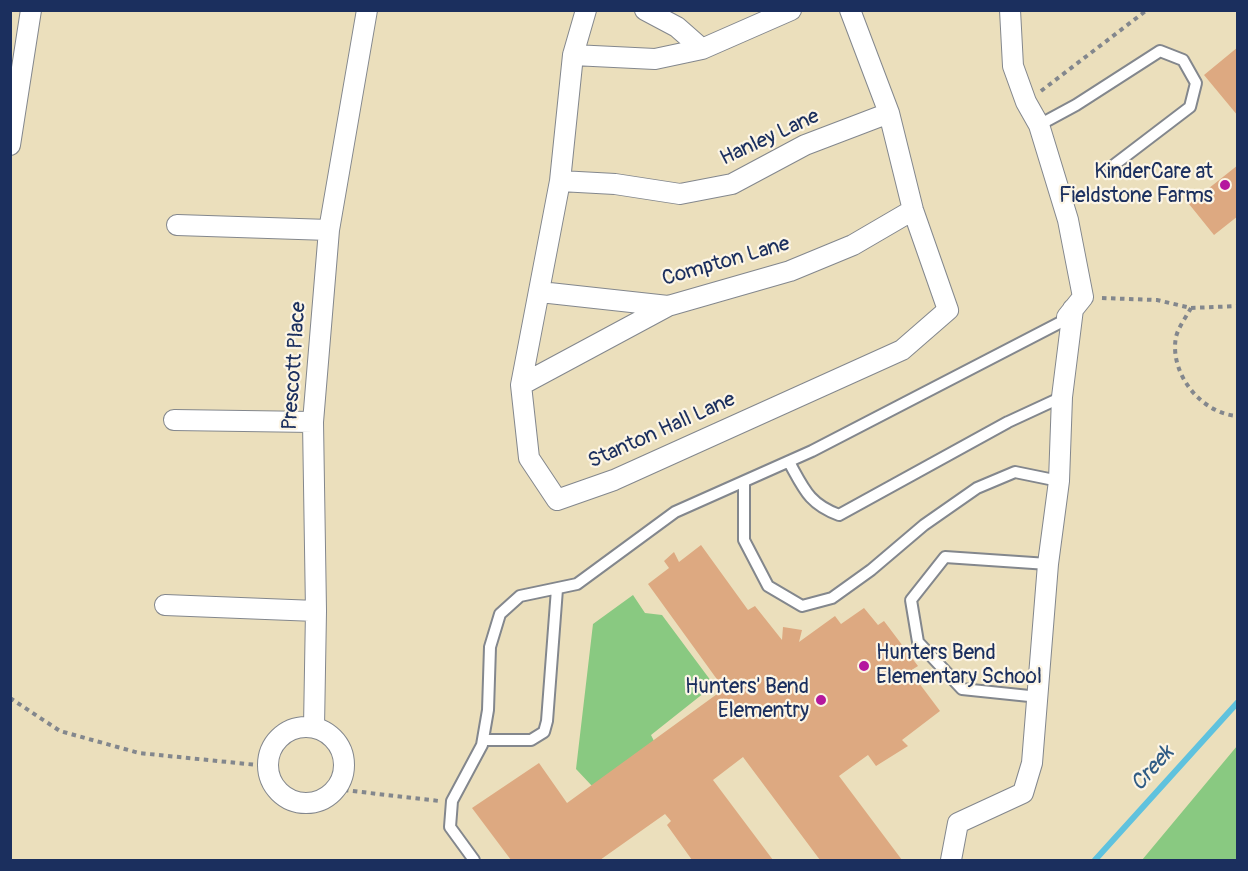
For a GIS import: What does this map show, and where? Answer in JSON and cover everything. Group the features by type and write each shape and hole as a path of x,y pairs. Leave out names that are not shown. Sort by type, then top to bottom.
{"street":[{"path":"10,145 32,10"},
{"name":"Prescott Place","path":"314,728 316,611 313,422 329,230 367,10"},
{"name":"Stanton Hall Lane","path":"586,10 573,55 560,181 521,385 529,458 557,500 614,480 902,350 948,310 913,210 889,113 850,10"},
{"path":"645,10 677,27 702,49"},
{"path":"573,55 655,59 702,49 791,10"},
{"path":"951,861 958,823 1023,793 1032,763 1048,564 1059,482 1062,397 1074,308 1068,220 1039,124 1026,102 1013,66 1010,10"},
{"name":"Hanley Lane","path":"560,181 615,184 680,194 732,184 805,145 889,113"},
{"name":"Compton Lane","path":"540,292 668,306 790,271 853,245 913,210"},
{"path":"177,225 329,230"},
{"path":"521,385 668,306"},
{"path":"174,420 313,422"},
{"path":"165,605 316,611"},
{"path":"314,728 331,737 342,752 344,765 342,778 325,798 313,802 294,800 277,790 270,779 267,766 274,744 281,736 291,730 314,728"}],"lane":[{"path":"1039,124 1076,105 1160,51 1183,60 1196,83 1190,107 1110,168"},
{"path":"474,861 450,827 452,803 483,740 488,710 490,647 500,614 520,596 578,584 675,513 789,462 1074,308"},
{"path":"789,462 808,496 820,508 839,515 1008,422 1062,397"},
{"path":"744,483 744,540 768,586 801,606 832,598 871,570 924,525 977,488 1015,472 1059,482"},
{"path":"1039,697 962,689 918,642 911,600 945,557 1048,564"},
{"path":"483,740 531,740 544,732 547,721 557,589"}],"path":[{"path":"1026,102 1147,10"},
{"path":"1074,308 1157,300 1191,308 1238,306"},
{"path":"1191,308 1176,336 1176,358 1187,384 1202,402 1228,416 1238,416"},
{"path":"10,698 60,731 128,750 267,766"},
{"path":"335,789 452,803"}],"green space":[{"path":"633,595 645,613 662,615 714,685 651,735 654,741 592,786 576,769 593,624"},
{"path":"1237,746 1237,860 1142,860"}],"building":[{"name":"KinderCare at Fieldstone Farms","path":"1238,47 1238,116 1204,75"},
{"name":"KinderCare at Fieldstone Farms","path":"1238,165 1238,216 1214,235 1189,204"},
{"name":"Hunters' Bend Elementry","path":"701,545 748,610 755,606 782,640 783,627 802,630 799,642 835,616 841,624 864,608 878,625 884,621 918,666 910,671 940,711 902,740 908,746 876,766 868,755 839,776 902,860 820,860 743,757 713,780 773,860 692,860 667,825 671,821 665,814 600,860 511,860 472,808 539,763 567,803 724,689 648,584 669,568 664,561 674,552 679,562"}],"waterway":[{"name":"Creek","path":"1095,860 1238,702"}],"place":[{"name":"KinderCare at Fieldstone Farms","path":"1225,185"},
{"name":"Hunters Bend Elementary School","path":"864,666"},
{"name":"Hunters' Bend Elementry","path":"821,700"}]}
